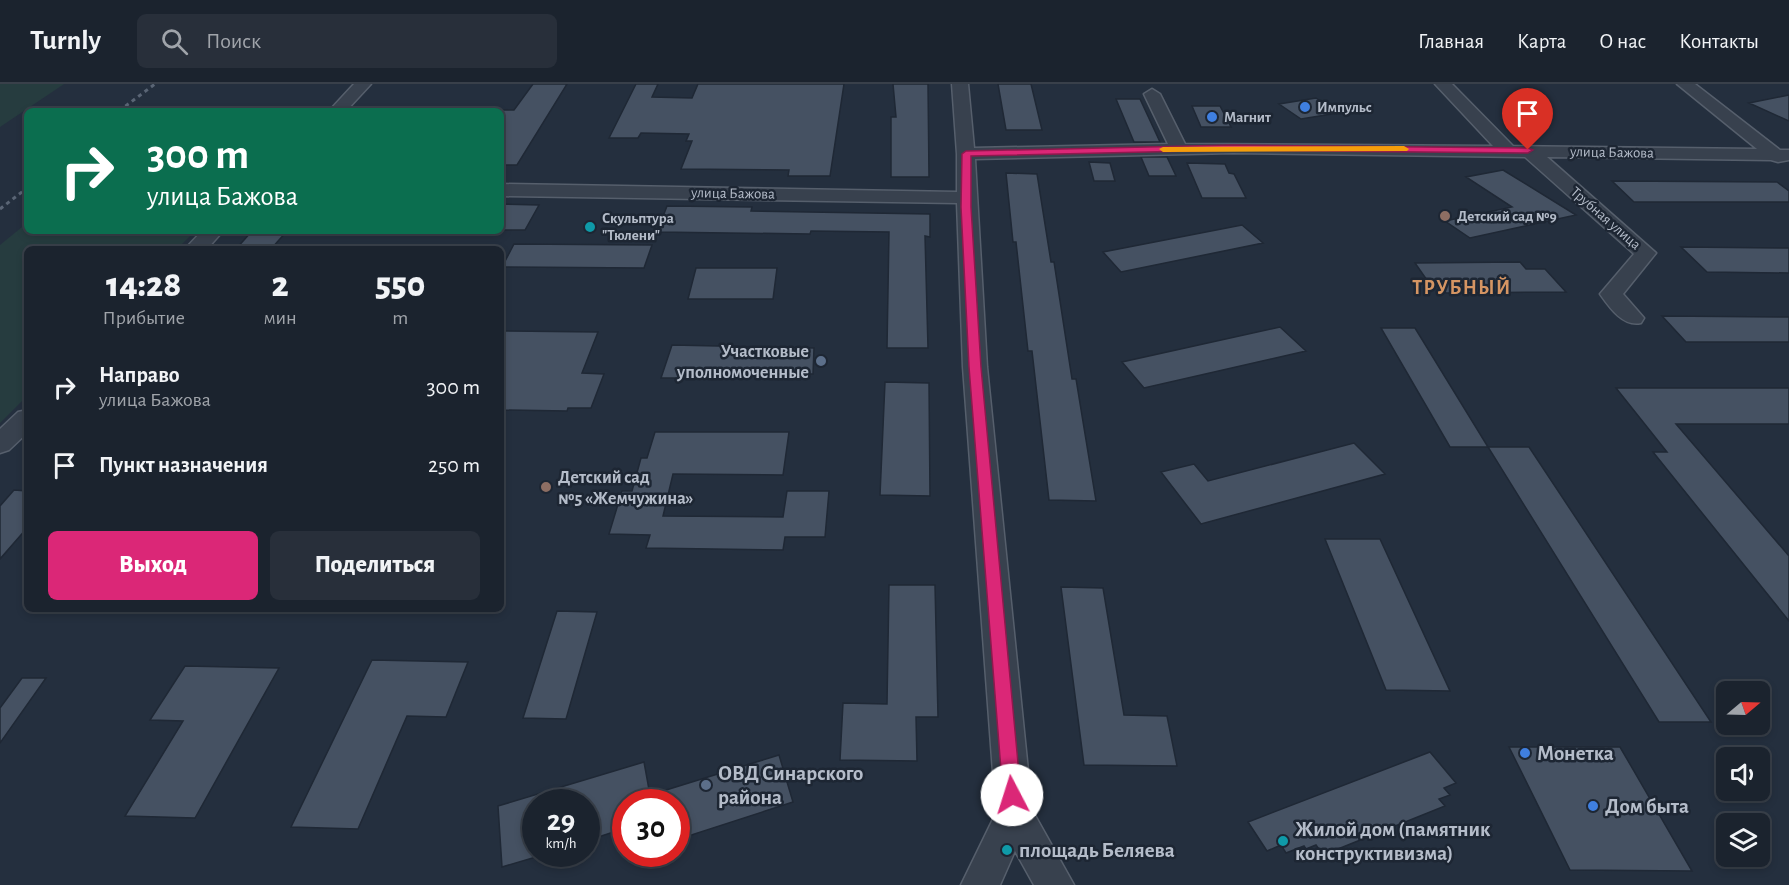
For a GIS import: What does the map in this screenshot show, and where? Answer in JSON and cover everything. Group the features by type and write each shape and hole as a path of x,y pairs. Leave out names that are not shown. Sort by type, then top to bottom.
{"street":[{"path":"340,108 363,84"},
{"path":"960,84 966,154 966,198 975,367 1014,814 1055,885"},
{"path":"1443,84 1506,150"},
{"path":"1685,84 1784,158"},
{"path":"1152,94 1179,149"},
{"name":"улица Бажова","path":"966,154 1179,149 1528,150 1784,158"},
{"name":"Трубная улица","path":"1528,150 1646,253 1611,294 1633,318"},
{"name":"улица Бажова","path":"504,190 966,198"},
{"path":"198,246 210,234"},
{"path":"0,444 24,421"},
{"path":"980,885 1014,814"}],"green space":[{"path":"0,84 64,84 28,108 24,108 24,111 0,127"},
{"path":"24,225 24,234 192,234 180,246 24,246 24,399 0,423 0,245"}],"building":[{"path":"533,84 567,84 517,165 504,165 504,110 514,110"},
{"path":"636,84 658,84 652,97 692,98 698,84 844,84 830,176 788,176 789,170 681,169 692,141 686,141 689,134 641,133 638,138 609,138"},
{"path":"893,84 928,84 929,177 891,177 891,117 896,117"},
{"path":"998,84 1031,84 1042,130 1006,130"},
{"path":"1789,95 1789,121 1749,103"},
{"path":"1316,98 1338,113 1301,119 1279,104"},
{"path":"1116,99 1140,99 1160,142 1134,142"},
{"path":"1192,106 1220,106 1231,127 1201,127"},
{"path":"1141,157 1167,157 1176,176 1149,176"},
{"path":"1089,162 1110,163 1115,181 1094,181"},
{"path":"1187,163 1225,164 1229,173 1234,174 1246,198 1202,198"},
{"path":"1503,170 1576,215 1470,238 1445,221 1512,207 1466,177"},
{"path":"1006,173 1037,174 1051,262 1054,262 1072,379 1076,379 1096,501 1049,500 1032,351 1028,351"},
{"path":"1612,181 1777,182 1789,191 1789,202 1634,202"},
{"path":"504,204 539,205 525,230 504,230"},
{"path":"667,206 752,207 751,211 930,214 930,237 925,236 928,348 887,348 889,232 811,231 810,234 657,232"},
{"path":"1242,225 1263,243 1121,272 1103,252"},
{"path":"249,234 284,234 274,246 239,246"},
{"path":"514,244 652,245 644,268 504,267"},
{"path":"1681,247 1789,248 1789,273 1707,272"},
{"path":"1520,262 1526,269 1545,269 1566,292 1446,293 1439,283 1429,283 1415,263"},
{"path":"696,268 777,268 773,299 688,299"},
{"path":"1662,316 1789,317 1789,342 1686,342"},
{"path":"1280,327 1306,351 1144,388 1122,362"},
{"path":"1381,328 1415,328 1488,447 1450,447"},
{"path":"504,331 598,332 582,373 604,374 591,408 568,408 567,411 504,410"},
{"path":"672,345 814,348 813,374 703,372 702,378 661,378"},
{"path":"885,382 929,383 930,496 880,495"},
{"path":"1616,388 1789,388 1789,424 1676,424 1789,556 1789,621 1653,452 1667,452"},
{"path":"655,432 789,432 783,475 673,474 663,516 783,517 787,491 829,491 825,537 785,537 783,550 646,548 650,535 609,534 622,491 632,491 641,458 647,458"},
{"path":"1354,443 1385,474 1201,524 1161,472 1194,464 1208,481"},
{"path":"1488,447 1529,447 1711,722 1659,722"},
{"path":"14,490 24,491 24,531 0,559 0,506"},
{"path":"1325,539 1380,539 1450,691 1386,690"},
{"path":"889,585 935,585 938,717 916,717 917,761 840,760 843,703 887,704"},
{"path":"1061,587 1103,588 1124,715 1167,716 1177,766 1084,765"},
{"path":"557,611 597,612 566,719 523,718"},
{"path":"372,660 468,662 446,717 407,716 358,829 291,827"},
{"path":"185,666 279,668 195,818 125,816 183,721 150,720"},
{"path":"22,678 46,678 0,743 0,708"},
{"path":"1509,747 1620,747 1692,871 1570,870"},
{"path":"1430,752 1456,783 1444,788 1450,795 1439,799 1445,806 1323,855 1316,845 1306,849 1304,846 1286,853 1281,845 1267,851 1248,822"},
{"path":"779,755 793,802 690,835 690,789 669,789"},
{"path":"644,762 649,789 612,789 612,833 600,836 600,789 554,789"},
{"path":"522,799 522,861 502,867 498,806"}],"railway":[{"path":"123,108 155,84"},
{"path":"0,209 24,190"}],"slow traffic":[{"path":"1163,149 1404,149"}],"place":[{"name":"Импульс","path":"1305,107"},
{"name":"Магнит","path":"1212,117"},
{"name":"Детский сад №9","path":"1445,216"},
{"name":"Скульптура \"Тюлени\"","path":"590,227"},
{"name":"Участковые уполномоченные","path":"821,361"},
{"name":"Детский сад №5 «Жемчужина»","path":"546,487"},
{"name":"Монетка","path":"1525,753"},
{"name":"ОВД Синарского района","path":"706,785"},
{"name":"Дом быта","path":"1593,806"},
{"name":"Жилой дом (памятник конструктивизма)","path":"1283,841"},
{"name":"площадь Беляева","path":"1007,850"}],"district":[{"name":"ТРУБНЫЙ","path":"1462,287"}],"route":[{"path":"1012,795 975,367 966,207 966,154 1233,148 1528,150"}]}
